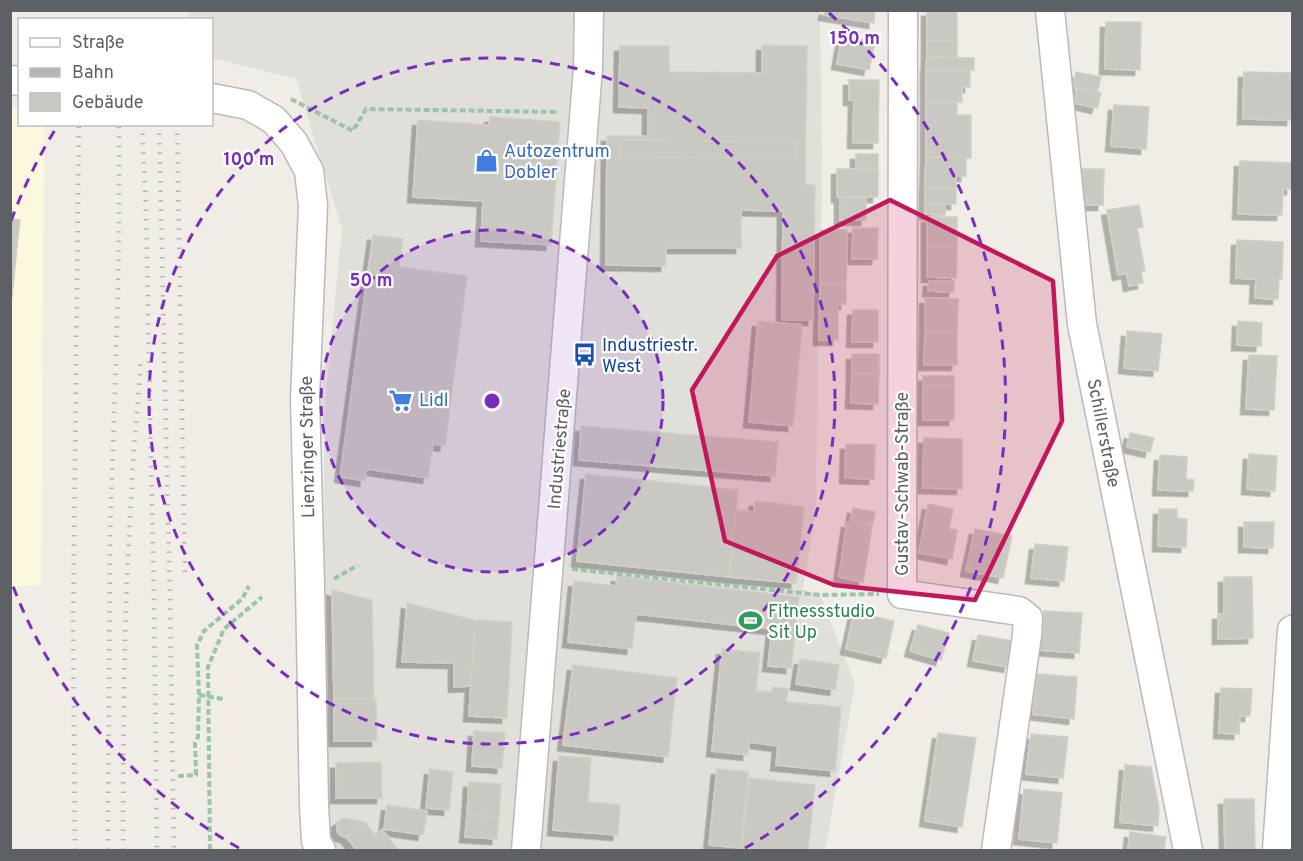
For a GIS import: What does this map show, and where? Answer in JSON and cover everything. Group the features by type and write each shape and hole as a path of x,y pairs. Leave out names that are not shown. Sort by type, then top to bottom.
{"street":[{"name":"Industriestraße","path":"526,850 588,69 589,10"},
{"name":"Gustav-Schwab-Straße","path":"903,10 902,594 1018,611 1028,618 996,850"},
{"name":"Schillerstraße","path":"1050,10 1082,324 1188,850"},
{"name":"Lienzinger Straße","path":"213,98 248,105 274,120 294,143 309,171 313,205 305,399 314,806 316,842 321,850"},
{"path":"1277,850 1293,630"}],"path":[{"path":"353,131 366,109 566,112"},
{"path":"326,584 358,565"},
{"path":"566,568 820,595 902,594"},
{"path":"178,776 196,775 195,743 198,737 199,695 197,645 204,631 242,599 249,586"},
{"path":"210,850 208,667 224,629 262,597"},
{"path":"199,695 223,699"}],"highlighted area":[{"path":"890,200 1053,281 1062,421 975,600 834,585 725,541 692,390 777,256"}],"shaded area":[{"path":"188,11 820,11 822,183 816,509 803,589 820,595 855,684 825,850 336,850 325,836 324,414 342,229 296,79 213,58 213,18 189,18"},
{"path":"11,108 18,109 18,126 44,126 41,585 11,587"}],"building":[{"path":"825,10 875,10 874,23 824,15"},
{"path":"927,11 957,11 957,41 927,41"},
{"path":"1106,22 1141,22 1140,70 1105,69"},
{"path":"842,36 875,42 869,70 837,64"},
{"path":"927,41 957,41 957,58 927,57"},
{"path":"762,45 807,46 805,185 815,185 813,320 782,320 783,211 741,210 741,248 666,248 666,266 606,265 607,136 648,136 648,108 619,107 620,46 669,46 669,72 762,73"},
{"path":"927,57 974,58 974,70 926,70"},
{"path":"926,70 970,70 970,87 962,87 962,102 926,102"},
{"path":"1076,72 1101,77 1097,93 1073,88"},
{"path":"1244,72 1292,73 1292,120 1243,119"},
{"path":"849,80 879,80 878,143 853,143 854,100 849,100"},
{"path":"1077,88 1101,93 1097,108 1074,103"},
{"path":"926,102 957,102 957,115 971,115 971,158 926,157"},
{"path":"1114,105 1149,107 1146,149 1111,146"},
{"name":"Autozentrum Dobler","path":"490,117 560,122 551,245 481,241 483,201 413,197 418,120 489,125"},
{"path":"621,140 795,142 795,158 621,157"},
{"path":"856,154 878,154 878,168 856,168"},
{"path":"926,157 966,158 966,176 956,176 956,188 925,188"},
{"path":"1240,161 1292,163 1292,189 1283,189 1282,215 1238,214"},
{"path":"837,169 878,169 878,197 837,197"},
{"path":"1081,169 1104,169 1103,205 1080,205"},
{"path":"925,188 956,188 956,204 925,204"},
{"path":"840,197 866,197 866,220 840,220"},
{"path":"925,204 945,204 945,215 925,214"},
{"path":"1139,205 1143,227 1137,228 1145,271 1141,271 1143,283 1129,286 1127,273 1118,275 1107,210"},
{"path":"927,217 957,217 957,247 927,247"},
{"path":"10,219 20,220 17,247 10,247"},
{"path":"853,228 878,228 877,259 852,259"},
{"path":"820,230 847,230 846,284 820,284"},
{"name":"Lidl","path":"373,235 403,239 399,267 467,276 445,446 433,444 428,478 366,469 365,481 340,477"},
{"path":"1237,240 1283,242 1282,279 1279,279 1278,299 1255,298 1256,279 1236,278"},
{"path":"10,247 17,247 10,316"},
{"path":"927,247 957,247 956,278 927,277"},
{"path":"929,281 954,281 954,292 928,291"},
{"path":"820,284 846,284 846,304 838,304 838,340 819,340"},
{"path":"925,298 958,299 957,332 925,332"},
{"path":"853,310 878,310 878,342 852,342"},
{"path":"758,321 802,325 793,426 749,422"},
{"path":"1238,321 1262,323 1261,346 1237,345"},
{"path":"1127,331 1162,334 1158,371 1124,368"},
{"path":"925,332 957,332 957,365 924,365"},
{"path":"852,354 879,354 879,373 852,373"},
{"path":"1249,355 1277,356 1274,410 1246,409"},
{"path":"852,373 879,373 878,404 851,403"},
{"path":"923,376 954,376 954,386 923,386"},
{"path":"923,386 954,386 954,420 923,420"},
{"path":"581,426 778,442 775,476 579,460"},
{"path":"1130,433 1154,438 1150,452 1127,447"},
{"path":"924,438 962,439 962,489 923,488"},
{"path":"846,444 875,445 874,479 845,478"},
{"path":"1249,454 1277,456 1275,491 1247,489"},
{"path":"1160,455 1187,457 1186,479 1194,480 1193,491 1158,490"},
{"path":"586,474 738,490 729,577 577,561"},
{"path":"755,501 804,507 796,583 729,577 736,510 754,512"},
{"path":"928,504 953,509 949,529 957,530 952,559 919,553"},
{"path":"853,508 875,512 873,524 851,520"},
{"path":"1159,509 1177,509 1177,518 1187,519 1186,547 1158,546"},
{"path":"847,522 872,526 863,582 839,577"},
{"path":"1244,522 1274,522 1273,548 1244,547"},
{"path":"975,529 1012,536 1003,578 966,571"},
{"path":"1035,544 1068,547 1064,581 1031,578"},
{"name":"Fitnessstudio Sit Up","path":"617,576 799,597 791,668 768,666 772,629 636,614 632,649 568,642 574,581 616,586"},
{"path":"1224,577 1252,577 1253,638 1218,639 1218,614 1224,614"},
{"path":"332,590 372,600 374,699 334,699"},
{"path":"407,603 475,620 471,686 454,687 454,663 402,662"},
{"path":"1044,611 1082,613 1079,653 1040,650"},
{"path":"854,612 894,621 886,658 846,649"},
{"path":"475,620 512,622 507,718 469,716"},
{"path":"918,625 949,633 941,660 910,651"},
{"path":"978,635 1013,641 1009,667 973,661"},
{"path":"722,649 760,653 756,691 772,692 772,687 788,689 786,702 841,707 835,771 776,765 778,746 749,742 748,755 712,751"},
{"path":"800,659 839,665 835,690 796,684"},
{"path":"573,665 677,678 668,757 563,745"},
{"path":"1037,674 1077,677 1074,719 1033,714"},
{"path":"1221,688 1252,689 1250,716 1240,716 1239,734 1219,733"},
{"path":"334,699 376,699 377,741 334,741"},
{"path":"474,731 505,733 502,768 472,766"},
{"path":"938,733 976,738 962,827 925,821"},
{"path":"1031,734 1068,737 1063,778 1026,774"},
{"path":"559,756 591,758 588,802 620,805 618,835 553,830"},
{"path":"381,762 382,798 336,798 336,763"},
{"path":"1125,765 1151,767 1159,808 1158,826 1120,822"},
{"path":"430,769 453,772 449,810 426,808"},
{"path":"717,769 748,772 741,848 709,845"},
{"path":"749,778 815,785 808,850 742,848"},
{"path":"469,782 501,784 499,817 467,815"},
{"path":"1024,789 1062,793 1057,843 1019,839"},
{"path":"1224,799 1254,799 1255,850 1225,850"},
{"path":"387,805 427,811 423,835 384,829"},
{"path":"467,815 499,817 497,839 465,837"},
{"path":"343,818 365,822 346,837 341,836 337,831 337,822"},
{"path":"365,822 375,835 382,829 398,850 357,850 346,837"},
{"path":"1130,832 1166,837 1164,850 1128,850"}],"railway":[{"path":"78,10 78,18"},
{"path":"115,10 116,18"},
{"path":"138,10 139,18"},
{"path":"157,10 157,18"},
{"path":"176,10 177,18"},
{"path":"75,850 73,627 79,126"},
{"path":"108,850 110,540 118,292 119,126"},
{"path":"142,126 146,208 157,850"},
{"path":"159,126 174,850"},
{"path":"177,126 185,580"},
{"path":"123,850 127,587 141,358"}],"place":[{"name":"Autozentrum Dobler","path":"486,161"},
{"name":"Industriestr. West","path":"584,355"},
{"name":"Lidl","path":"401,400"},
{"name":"Fitnessstudio Sit Up","path":"750,621"}]}
